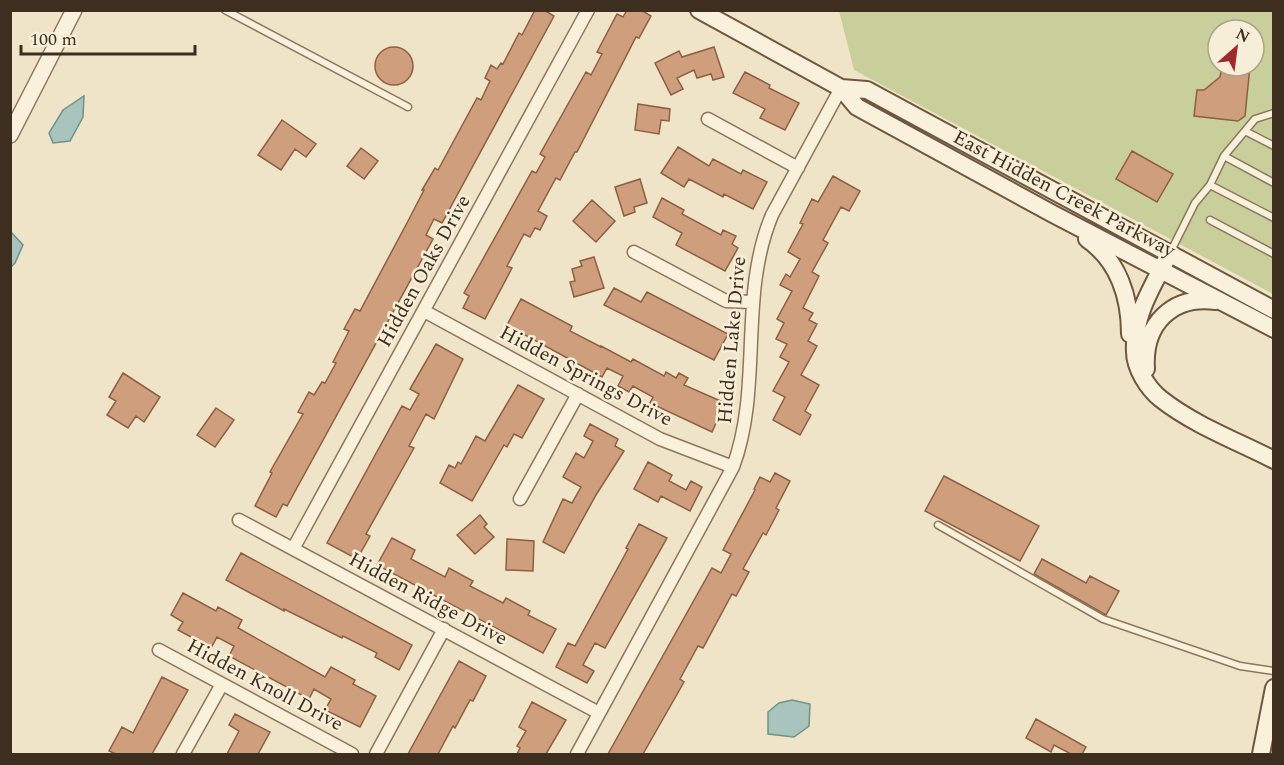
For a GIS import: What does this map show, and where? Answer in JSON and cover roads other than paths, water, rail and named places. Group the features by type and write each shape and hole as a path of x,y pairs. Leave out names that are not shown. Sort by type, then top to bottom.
{"main road":[{"name":"East Hidden Creek Parkway","path":"699,10 841,88 857,107 1160,270 1274,310"},
{"name":"East Hidden Creek Parkway","path":"841,88 867,90 1169,253 1274,329"},
{"path":"1053,214 1096,245 1118,274 1126,295 1130,319 1130,345 1147,383 1160,398 1193,419 1274,460"},
{"path":"1135,353 1142,307 1169,253"},
{"path":"1147,383 1147,348 1152,331 1159,320 1171,309 1183,303 1227,295"},
{"path":"1261,754 1274,688"}],"street":[{"path":"10,135 74,10"},
{"name":"Hidden Oaks Drive","path":"293,549 588,10"},
{"name":"Hidden Lake Drive","path":"577,754 733,467 741,445 747,414 752,302 763,235 841,88"},
{"path":"708,118 798,168"},
{"path":"634,252 726,301 752,302"},
{"name":"Hidden Springs Drive","path":"424,311 660,439 733,467"},
{"path":"520,499 578,394"},
{"name":"Hidden Ridge Drive","path":"239,520 599,713"},
{"path":"376,754 444,629"},
{"name":"Hidden Knoll Drive","path":"159,650 352,754"},
{"path":"183,754 222,684"}],"lane":[{"path":"225,10 408,107"},
{"path":"1169,253 1195,203 1210,185 1224,156 1255,119 1274,113"},
{"path":"1245,131 1274,146"},
{"path":"1224,156 1274,183"},
{"path":"1210,185 1274,218"},
{"path":"1210,220 1274,254"},
{"path":"938,525 1103,619 1240,666 1274,670"}],"water":[{"path":"84,96 83,117 70,141 53,143 49,133 63,110"},
{"path":"11,232 23,245 11,267"},
{"path":"792,700 810,704 809,726 794,737 768,734 768,712 779,703"}]}
